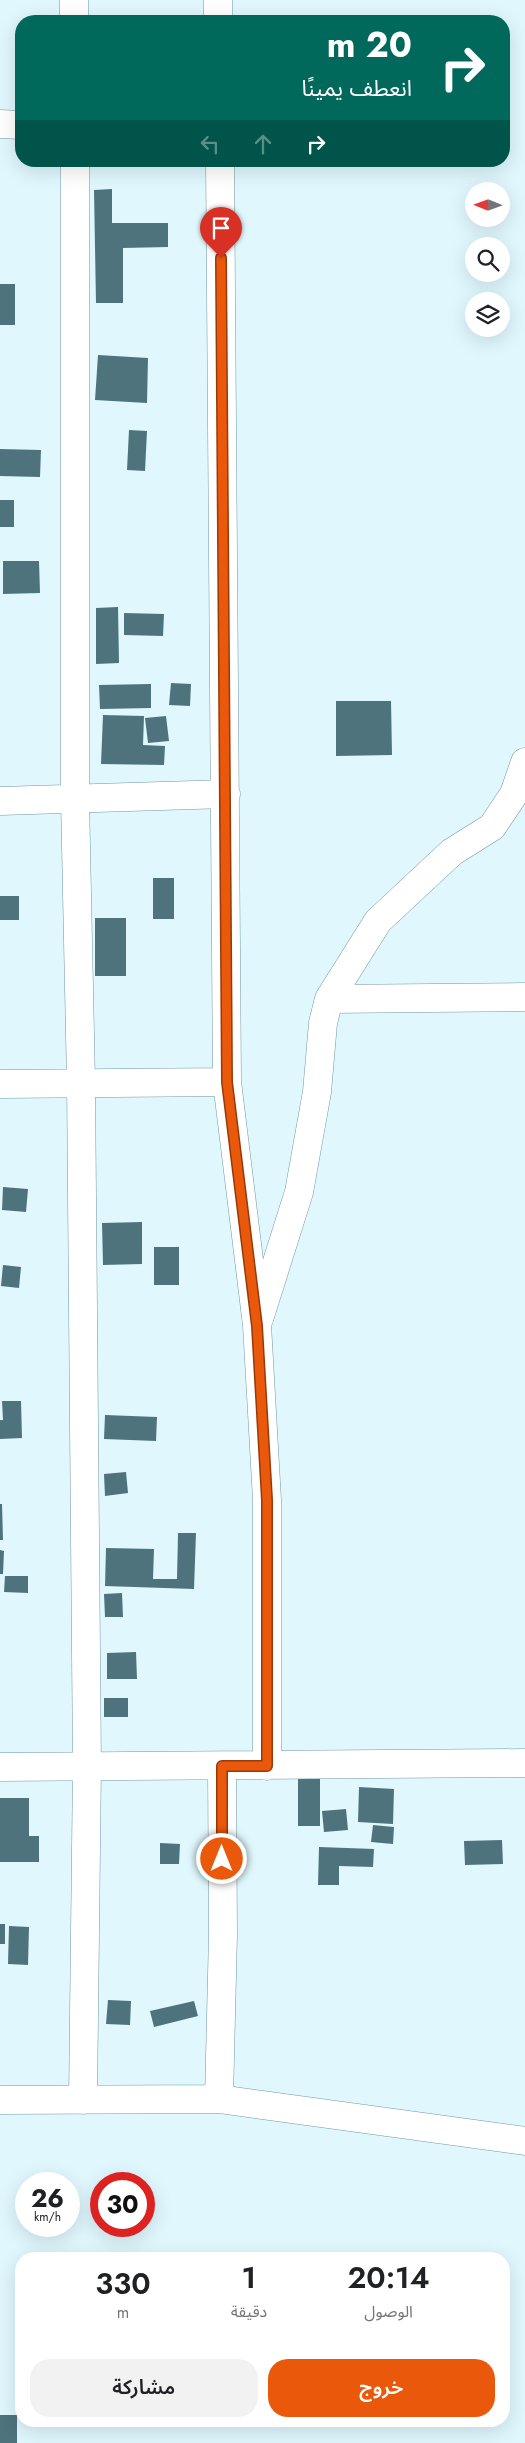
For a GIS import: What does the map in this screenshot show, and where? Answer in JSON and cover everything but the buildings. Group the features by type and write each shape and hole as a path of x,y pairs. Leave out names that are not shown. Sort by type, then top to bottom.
{"street":[{"path":"74,0 74,15"},
{"path":"218,0 218,15"},
{"path":"0,124 15,125"},
{"path":"75,167 75,799 81,1082 87,1766 82,2100"},
{"path":"220,167 227,1082 257,1326 267,1500 267,1766"},
{"path":"257,1326 299,1192 317,1092 322,1023 329,999 378,922 452,852 492,827 514,794 525,762"},
{"path":"0,801 226,794"},
{"path":"329,999 525,997"},
{"path":"0,1084 227,1082"},
{"path":"0,1767 525,1763"},
{"path":"218,2099 222,1934 222,1766"},
{"path":"0,2100 218,2099 525,2141"}],"route":[{"path":"221,258 227,1082 257,1326 267,1500 267,1766 222,1766 222,1859"}]}
